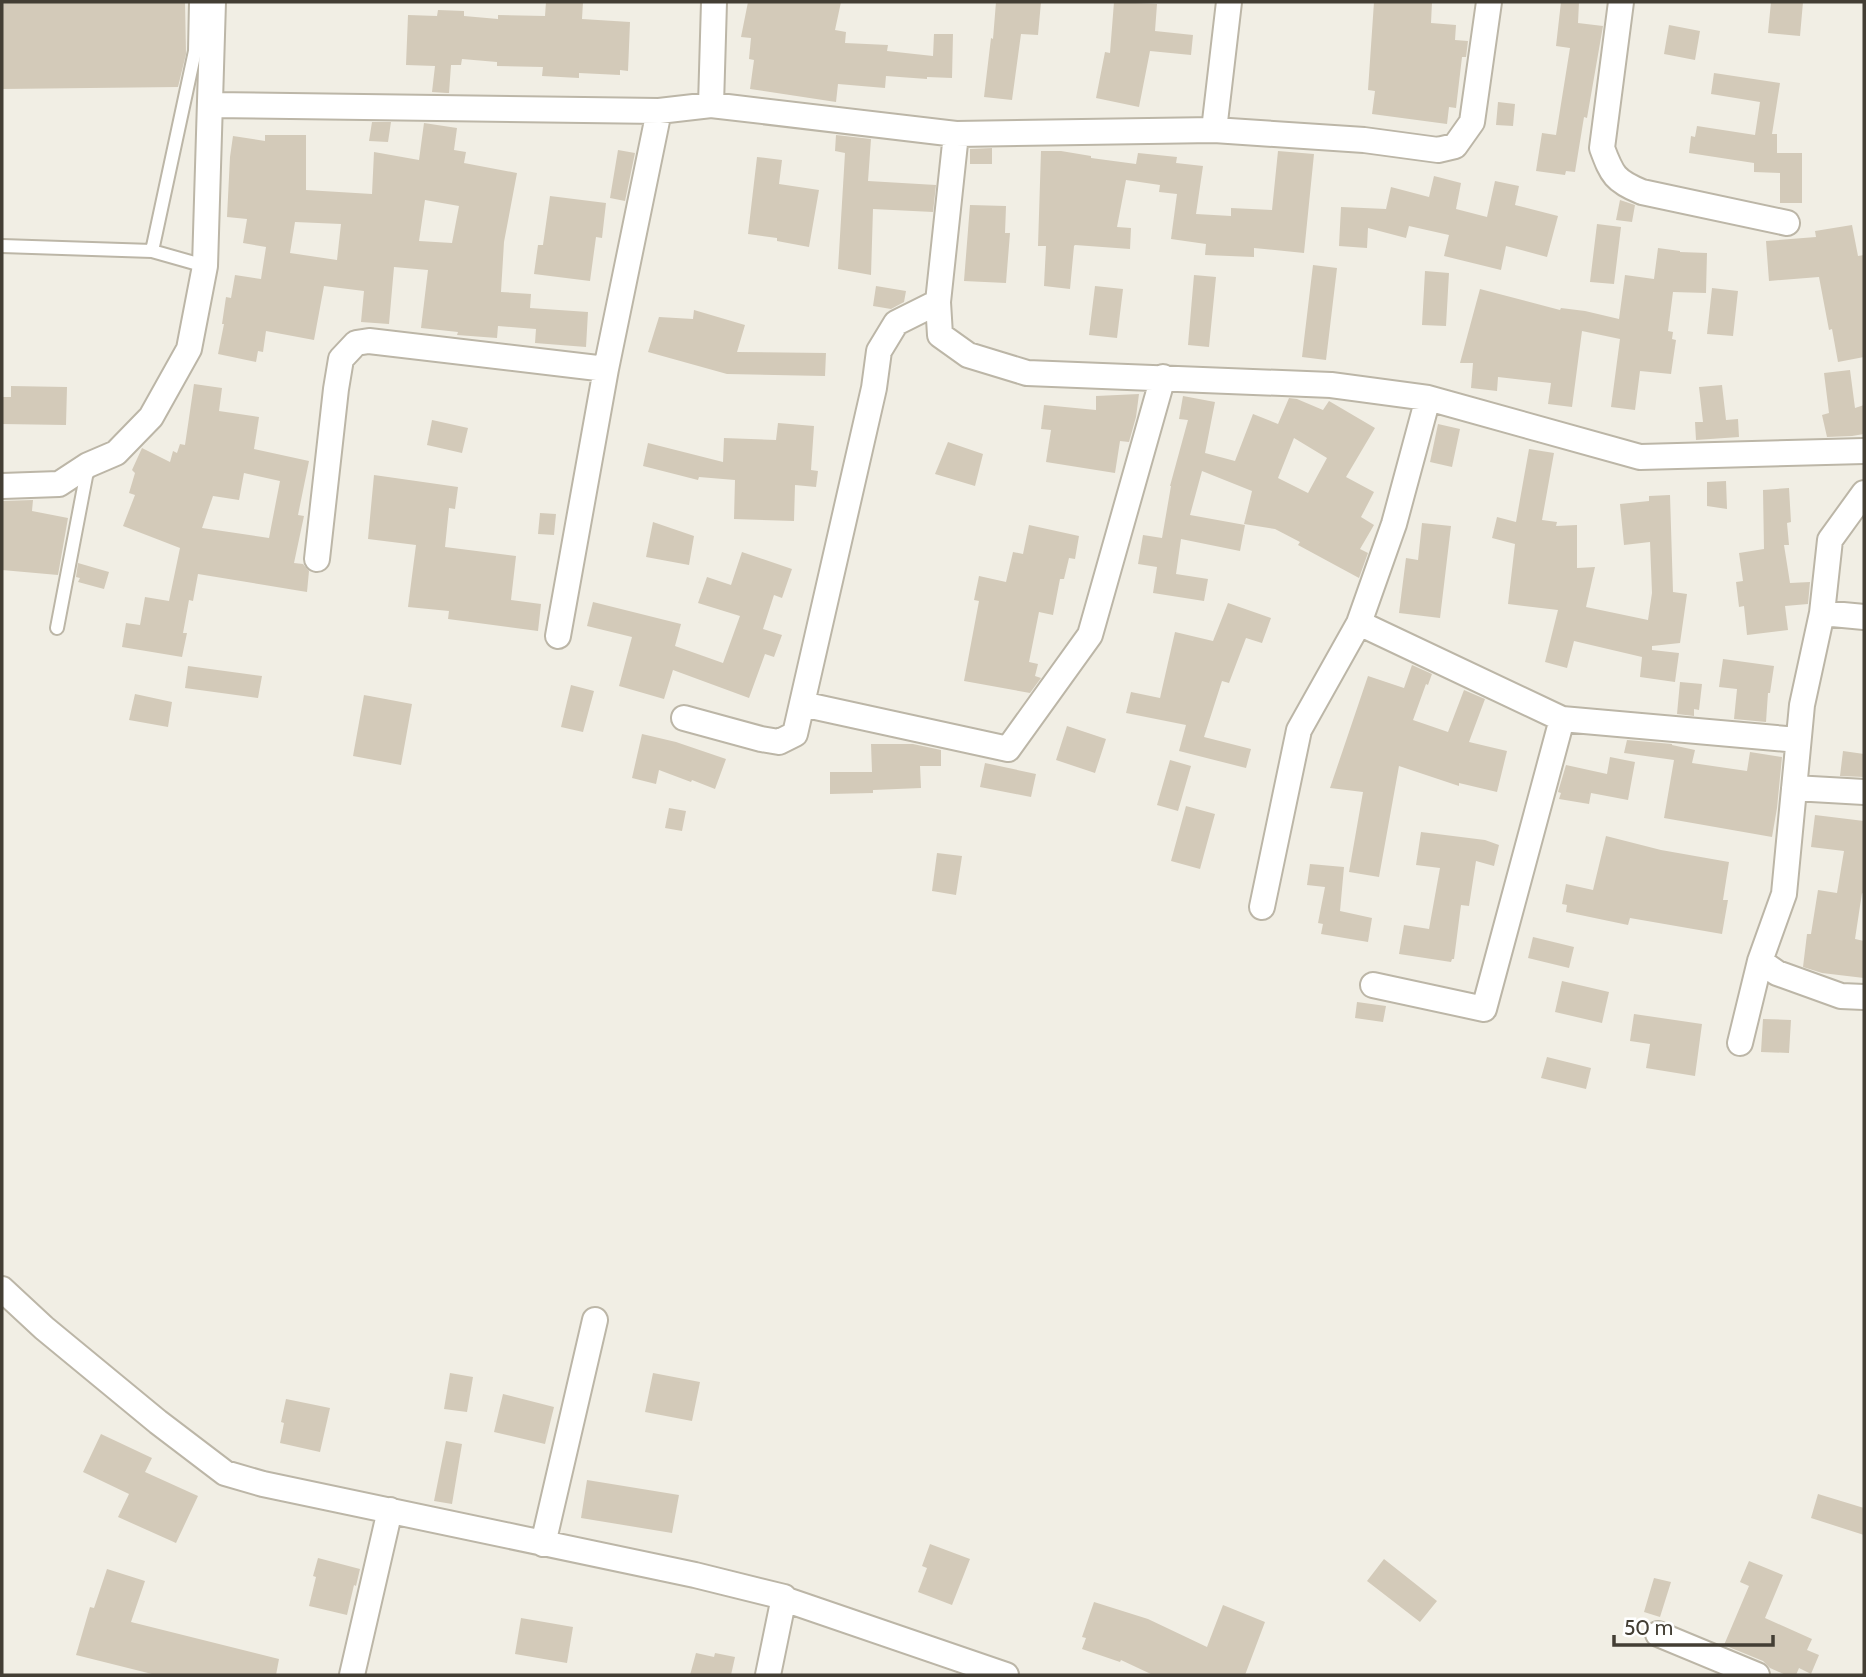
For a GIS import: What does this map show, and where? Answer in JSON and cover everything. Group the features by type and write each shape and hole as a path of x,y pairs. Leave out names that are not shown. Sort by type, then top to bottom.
{"street":[{"path":"2,486 60,484 88,465 116,453 151,417 189,349 205,266 213,2"},
{"path":"711,105 714,2"},
{"path":"1214,130 1229,2"},
{"path":"210,105 659,111 711,105 956,134 1214,130 1364,140 1438,150 1455,146 1472,122 1489,2"},
{"path":"1622,2 1602,148 1610,170 1623,184 1642,192 1787,223"},
{"path":"558,636 606,369 659,111"},
{"path":"956,134 938,302 940,335 968,355 1027,373 1331,385 1428,398 1640,457 1864,451"},
{"path":"684,718 761,740 779,742 795,734 874,388 878,351 896,323 938,302"},
{"path":"317,559 341,359 356,343 369,341 606,369"},
{"path":"802,704 1008,748 1090,635 1163,377"},
{"path":"1262,907 1299,730 1359,624 1394,524 1428,398"},
{"path":"1740,1044 1760,961 1784,894 1802,705 1822,613 1830,540 1864,493"},
{"path":"1822,613 1864,617"},
{"path":"1359,624 1562,719 1798,740"},
{"path":"1373,985 1484,1009 1562,719"},
{"path":"1794,788 1864,792"},
{"path":"1760,961 1777,973 1841,996 1864,997"},
{"path":"2,1289 44,1328 225,1473 263,1484 695,1575 784,1597 1006,1675"},
{"path":"543,1544 595,1320"},
{"path":"352,1675 390,1510"},
{"path":"768,1675 784,1597"},
{"path":"1658,1634 1757,1675"}],"lane":[{"path":"152,251 195,51 196,2"},
{"path":"2,246 152,251 205,266"},
{"path":"57,628 88,465"}],"building":[{"path":"2,2 185,2 186,54 178,87 2,89"},
{"path":"546,2 583,2 582,19 630,22 628,71 620,70 620,75 579,73 579,78 542,76 543,67 497,66 497,62 462,59 461,65 451,65 447,93 432,92 435,66 406,65 408,15 437,16 438,10 464,11 464,16 498,19 498,15 545,16"},
{"path":"748,2 841,2 835,30 846,32 845,43 888,45 887,51 933,56 934,34 953,34 952,78 886,76 885,88 838,84 836,102 750,89 754,60 749,59 751,38 741,37"},
{"path":"996,2 1041,2 1038,35 1021,34 1012,100 984,97"},
{"path":"1114,2 1157,4 1155,31 1193,35 1191,55 1150,51 1139,107 1096,98 1105,52 1110,53"},
{"path":"1374,2 1432,2 1431,23 1456,25 1455,40 1468,41 1466,57 1462,57 1456,108 1449,107 1447,124 1372,114 1375,91 1368,90"},
{"path":"1561,2 1579,2 1578,23 1603,26 1575,172 1566,171 1565,175 1536,171 1542,133 1556,135 1570,48 1556,46"},
{"path":"1771,2 1803,2 1800,36 1768,33"},
{"path":"1669,25 1700,31 1695,60 1664,54"},
{"path":"1714,73 1780,83 1772,134 1777,134 1777,153 1802,153 1802,203 1780,203 1780,173 1754,172 1754,163 1689,153 1691,136 1695,137 1697,126 1755,135 1760,102 1711,94"},
{"path":"1498,102 1515,104 1513,126 1496,125"},
{"path":"372,122 391,122 388,142 369,141"},
{"path":"424,123 457,128 454,150 466,152 464,163 517,173 504,242 501,292 531,294 530,308 588,312 586,347 535,343 536,329 498,326 497,338 457,335 458,332 421,328 428,270 394,267 389,324 361,322 364,291 324,286 314,340 266,331 263,352 258,351 256,362 218,354 226,297 231,298 235,275 261,279 266,247 243,243 247,219 227,217 233,136 265,141 265,135 306,135 306,190 372,194 374,152 419,160","holes":["425,200 459,206 452,243 419,241","295,222 341,224 337,260 290,253"]},
{"path":"836,135 871,139 868,181 936,185 933,212 873,209 871,275 838,269 845,153 835,151"},
{"path":"992,148 992,164 970,164 970,149"},
{"path":"618,150 635,153 625,201 610,198"},
{"path":"1041,151 1061,151 1136,164 1138,153 1177,157 1176,163 1203,166 1196,214 1231,216 1231,208 1272,210 1278,151 1314,154 1304,253 1254,248 1254,257 1205,255 1206,244 1171,239 1177,194 1159,192 1160,185 1126,180 1117,227 1131,228 1130,249 1075,245 1070,289 1044,286 1046,246 1038,246"},
{"path":"757,157 782,160 779,184 819,190 809,247 777,241 777,238 748,234"},
{"path":"1434,176 1461,183 1456,209 1487,217 1495,181 1519,186 1515,205 1558,216 1547,257 1506,246 1501,270 1444,256 1449,235 1409,226 1406,238 1368,228 1367,248 1339,246 1341,207 1386,209 1391,187 1429,197"},
{"path":"550,196 606,203 602,238 596,237 590,281 534,274 538,245 543,245"},
{"path":"1620,200 1635,205 1632,222 1616,220"},
{"path":"970,205 1006,206 1005,233 1010,233 1006,283 964,281"},
{"path":"1597,224 1621,227 1614,284 1590,282"},
{"path":"1852,225 1858,256 1864,255 1864,357 1838,362 1819,277 1769,281 1766,241 1816,237 1815,231"},
{"path":"1658,248 1707,253 1706,293 1673,292 1668,331 1673,332 1672,339 1676,340 1671,374 1640,371 1635,410 1611,407 1620,339 1582,331 1572,407 1548,404 1551,383 1498,377 1497,391 1471,388 1473,363 1460,363 1480,289 1560,310 1585,311 1619,319 1625,275 1654,279"},
{"path":"1313,265 1337,268 1326,360 1302,357"},
{"path":"1425,271 1449,273 1446,326 1422,325"},
{"path":"1194,275 1216,277 1209,347 1188,345"},
{"path":"876,286 906,291 904,302 891,309 873,306"},
{"path":"1095,286 1123,289 1117,338 1089,335"},
{"path":"1712,288 1738,291 1733,336 1707,334"},
{"path":"694,310 745,325 737,352 826,353 825,376 727,374 648,352 659,317 693,319"},
{"path":"1850,370 1855,408 1864,405 1864,434 1827,437 1822,415 1829,413 1824,373"},
{"path":"194,384 222,388 219,411 259,417 254,449 309,461 298,515 304,516 294,563 303,564 309,571 307,592 198,574 193,601 189,600 182,657 122,647 126,623 140,625 145,597 169,601 180,548 123,526 135,495 129,493 135,473 132,470 142,448 170,462 173,451 177,453 180,444 185,445","holes":["244,473 280,481 269,538 202,528 213,496 239,500"]},
{"path":"1722,385 1726,420 1738,419 1739,437 1696,440 1695,422 1703,422 1699,387"},
{"path":"11,386 67,387 66,425 2,424 2,397 11,397"},
{"path":"1139,394 1129,442 1120,441 1115,473 1046,462 1051,430 1041,429 1044,405 1096,410 1096,396"},
{"path":"1183,396 1215,402 1205,453 1235,461 1253,414 1278,424 1289,398 1323,410 1329,401 1375,428 1346,477 1374,492 1361,517 1374,525 1360,549 1368,553 1359,578 1298,545 1300,542 1275,529 1244,524 1252,491 1202,471 1190,515 1245,525 1240,551 1181,539 1176,574 1208,579 1204,601 1153,593 1157,567 1138,564 1143,535 1162,538 1170,486 1188,420 1179,419","holes":["1294,438 1327,458 1308,493 1278,478"]},
{"path":"432,420 468,428 462,453 427,445"},
{"path":"778,423 814,426 811,470 818,471 816,487 795,485 794,521 734,519 735,480 699,477 698,480 643,466 648,443 723,462 724,438 776,440"},
{"path":"1438,424 1460,429 1452,467 1430,462"},
{"path":"948,442 983,454 975,486 935,474"},
{"path":"1529,449 1554,453 1542,520 1557,522 1556,526 1577,525 1577,568 1595,567 1586,607 1648,620 1652,593 1650,542 1624,545 1620,504 1649,501 1649,496 1670,495 1673,592 1687,594 1680,643 1652,646 1652,650 1679,653 1675,682 1640,677 1642,657 1574,641 1567,668 1545,662 1558,610 1508,604 1515,544 1492,538 1497,517 1516,522"},
{"path":"374,475 458,487 455,509 449,508 445,547 516,556 511,600 541,604 538,631 448,619 449,611 408,607 416,545 368,539"},
{"path":"1726,481 1727,509 1707,506 1707,482"},
{"path":"1789,488 1789,545 1784,545 1790,583 1810,582 1808,604 1785,606 1788,630 1747,635 1744,606 1739,607 1736,582 1743,581 1739,553 1764,549 1763,490"},
{"path":"33,500 32,511 68,518 58,575 2,570 2,501"},
{"path":"540,513 556,514 554,535 538,534"},
{"path":"653,522 694,536 689,565 646,557"},
{"path":"1422,523 1451,526 1440,618 1399,613 1406,558 1418,560"},
{"path":"1029,525 1079,536 1075,559 1069,558 1064,579 1060,579 1053,615 1039,612 1029,662 1038,664 1035,676 1041,678 1030,693 964,681 979,601 974,600 979,576 1006,582 1013,552 1023,554"},
{"path":"742,552 792,569 782,598 774,595 763,629 782,635 774,657 765,654 749,698 673,670 664,699 619,686 632,637 587,626 593,602 681,624 675,646 723,663 740,616 698,603 707,577 731,585"},
{"path":"78,563 109,572 104,589 78,582"},
{"path":"1228,603 1271,618 1262,643 1246,638 1229,683 1222,681 1204,737 1251,749 1246,768 1179,751 1186,725 1126,713 1131,692 1160,698 1175,632 1213,641"},
{"path":"1723,659 1774,666 1768,693 1766,722 1734,719 1737,689 1719,687"},
{"path":"1412,665 1432,674 1413,720 1448,732 1464,690 1485,699 1469,742 1507,751 1497,792 1459,783 1459,786 1399,766 1379,877 1349,872 1363,792 1330,788 1368,676 1404,688"},
{"path":"188,666 262,676 258,698 185,688"},
{"path":"1680,682 1702,684 1699,710 1694,709 1694,716 1677,714"},
{"path":"571,685 594,691 583,732 561,727"},
{"path":"135,694 172,702 168,727 129,720"},
{"path":"364,695 412,704 401,765 353,756"},
{"path":"1067,726 1106,739 1095,773 1056,760"},
{"path":"642,734 726,759 715,789 659,770 656,784 632,778"},
{"path":"1627,740 1672,744 1695,750 1692,763 1747,771 1750,752 1782,757 1772,837 1664,818 1674,760 1624,753"},
{"path":"871,744 913,744 941,750 941,766 920,766 921,788 830,794 830,772 872,772"},
{"path":"1843,751 1864,754 1864,777 1840,776"},
{"path":"1610,757 1635,762 1628,800 1591,793 1589,804 1559,799 1561,793 1558,792 1566,765 1607,774"},
{"path":"1170,760 1191,766 1178,811 1157,805"},
{"path":"985,763 1036,774 1031,797 980,787"},
{"path":"1186,806 1215,814 1200,869 1171,861"},
{"path":"669,808 686,811 682,831 665,828"},
{"path":"1815,815 1864,821 1864,894 1862,893 1855,939 1864,941 1864,978 1822,973 1803,967 1807,934 1811,934 1818,890 1837,893 1844,851 1811,847"},
{"path":"1421,832 1485,840 1499,845 1494,866 1476,861 1469,906 1461,905 1454,959 1451,962 1399,954 1404,925 1429,929 1440,868 1416,865"},
{"path":"1606,836 1661,850 1729,862 1723,900 1728,900 1722,934 1630,918 1628,925 1566,912 1567,905 1562,904 1566,884 1593,890"},
{"path":"937,853 962,856 956,895 932,891"},
{"path":"1310,864 1344,867 1340,911 1372,918 1368,942 1321,934 1323,924 1318,923 1325,887 1307,885"},
{"path":"1533,937 1574,947 1569,968 1528,958"},
{"path":"1562,981 1609,992 1602,1023 1555,1012"},
{"path":"1357,1002 1386,1006 1383,1022 1355,1018"},
{"path":"1634,1014 1702,1024 1695,1076 1646,1068 1650,1044 1630,1041"},
{"path":"1763,1019 1791,1020 1789,1053 1761,1052"},
{"path":"1547,1057 1591,1068 1586,1089 1541,1078"},
{"path":"450,1373 473,1377 467,1412 444,1409"},
{"path":"653,1373 700,1382 692,1421 645,1412"},
{"path":"503,1394 554,1407 545,1444 494,1432"},
{"path":"286,1399 330,1408 320,1452 280,1443"},
{"path":"101,1434 152,1458 145,1472 198,1496 176,1543 118,1517 129,1494 83,1472"},
{"path":"446,1441 462,1444 452,1504 434,1501"},
{"path":"587,1480 679,1495 672,1533 581,1518"},
{"path":"1818,1494 1864,1508 1864,1535 1811,1518"},
{"path":"930,1544 970,1559 952,1605 918,1592 927,1568 922,1566"},
{"path":"318,1558 360,1569 347,1615 309,1606"},
{"path":"1384,1559 1437,1601 1420,1622 1367,1581"},
{"path":"1749,1561 1783,1575 1765,1618 1812,1639 1807,1650 1819,1655 1811,1674 1799,1668 1796,1675 1786,1675 1770,1668 1763,1661 1724,1645 1749,1586 1740,1582"},
{"path":"107,1569 145,1581 131,1622 279,1659 276,1675 156,1675 76,1655 90,1607 94,1608"},
{"path":"1654,1578 1671,1582 1660,1617 1644,1612"},
{"path":"1094,1602 1148,1619 1207,1647 1223,1605 1265,1622 1245,1675 1153,1675 1121,1660 1120,1662 1082,1649 1086,1638 1082,1637"},
{"path":"521,1618 573,1627 567,1663 515,1654"},
{"path":"696,1653 714,1657 715,1653 735,1657 731,1675 690,1675"}]}
